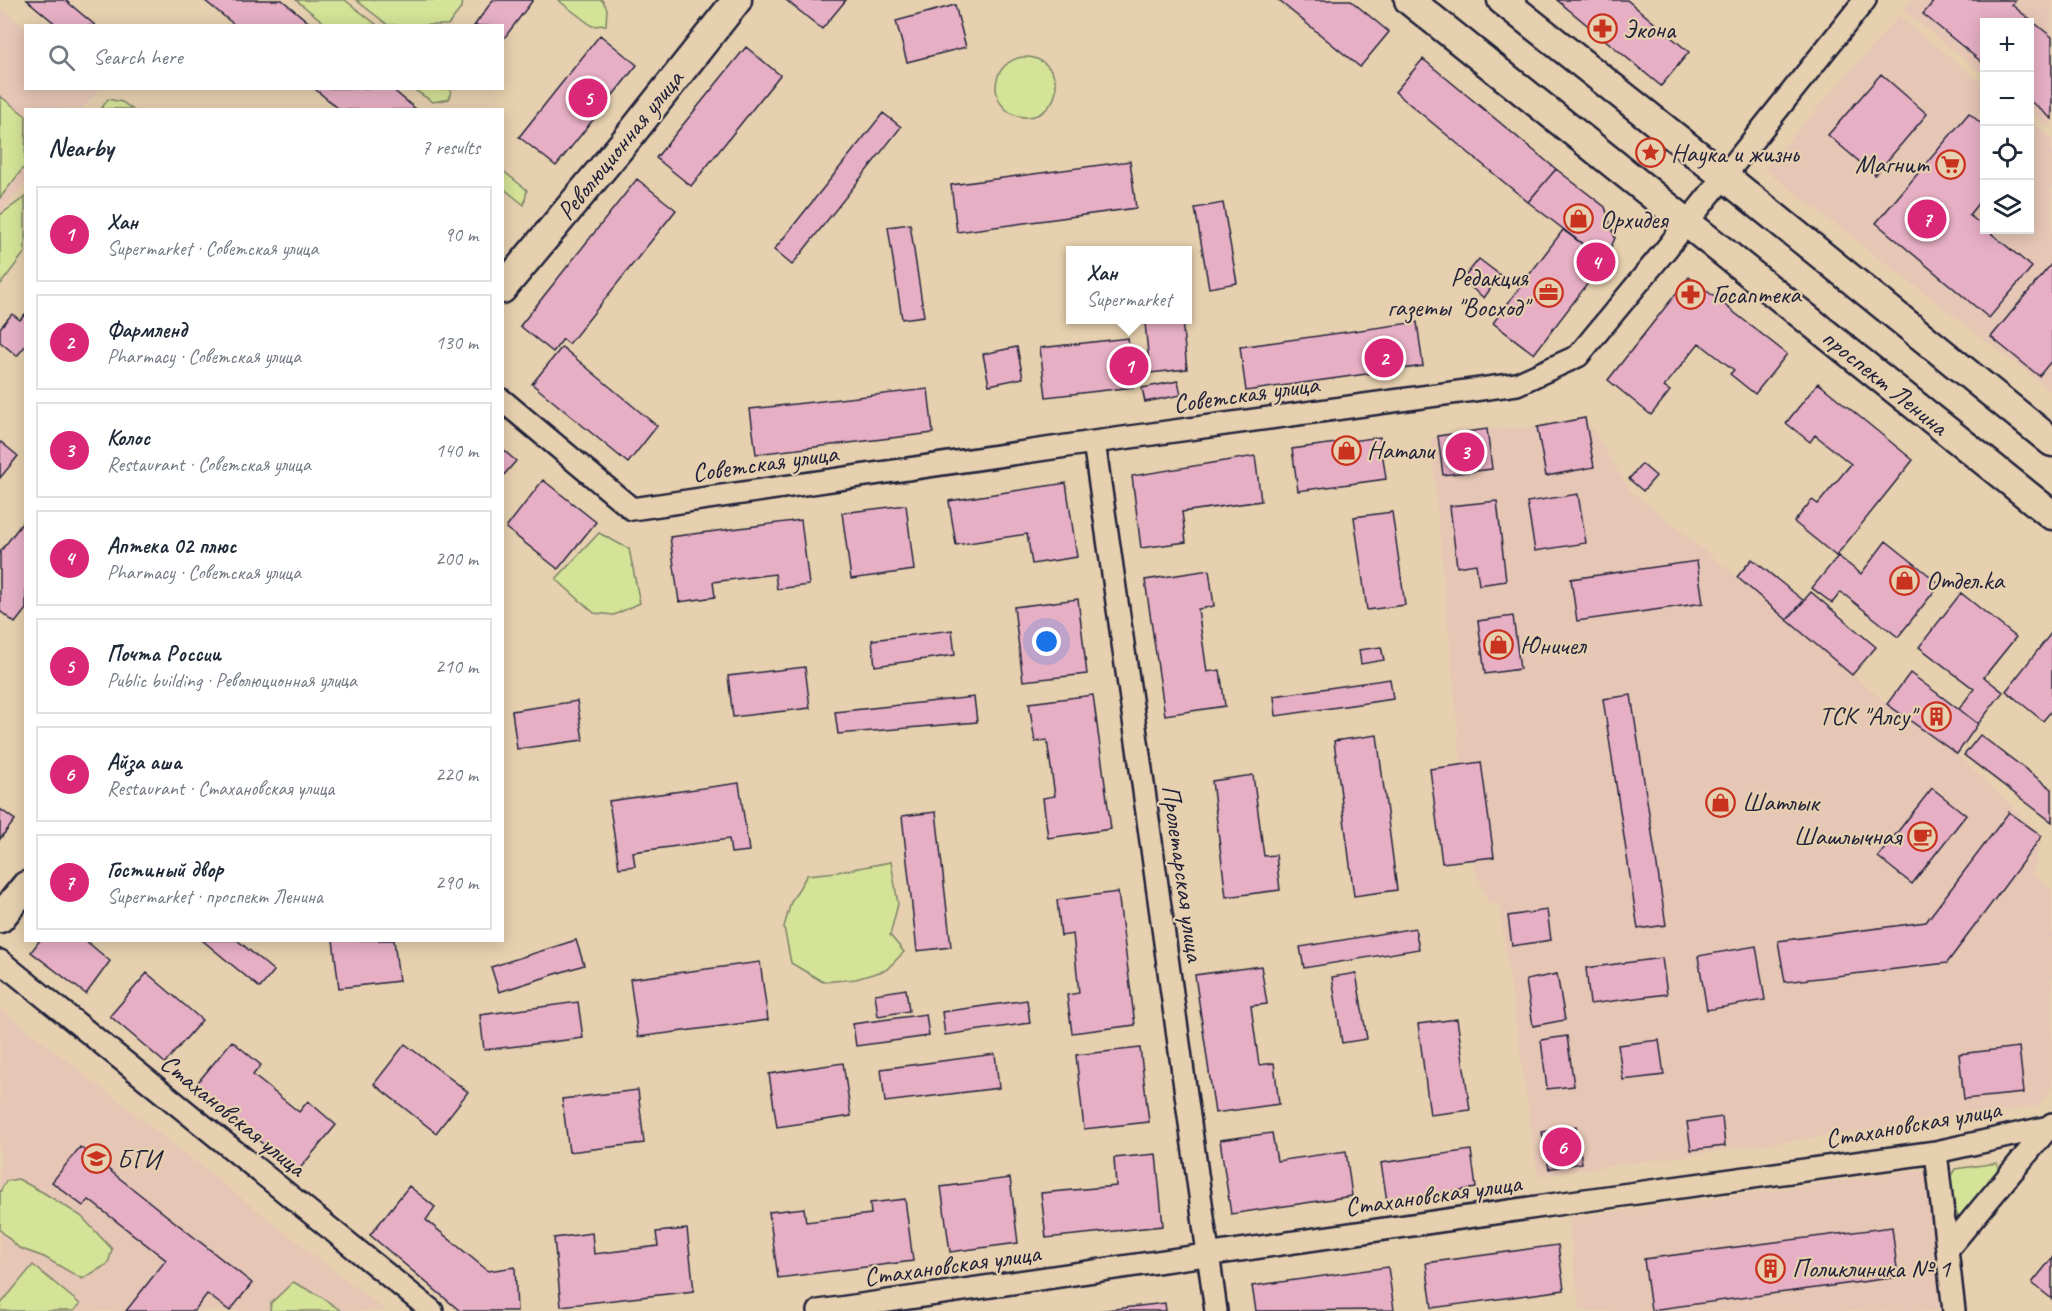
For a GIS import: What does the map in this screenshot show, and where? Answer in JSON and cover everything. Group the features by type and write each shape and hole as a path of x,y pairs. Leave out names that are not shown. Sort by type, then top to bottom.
{"street":[{"name":"Революционная улица","path":"504,287 627,139 738,0"},
{"name":"проспект Ленина","path":"1409,0 2052,515"},
{"path":"1502,0 1724,176 2052,442"},
{"name":"Советская улица","path":"504,402 632,509 1517,384 1578,356 1865,0"},
{"name":"Пролетарская улица","path":"1094,442 1215,1311"},
{"path":"0,918 24,888"},
{"name":"Стахановская улица","path":"0,961 432,1311"},
{"path":"1947,1250 2051,1126"},
{"name":"Стахановская улица","path":"819,1311 1564,1203 1936,1152 2051,1126"},
{"path":"1936,1152 1954,1311"}],"shaded area":[{"path":"1911,0 2052,0 2052,129 2034,114 2034,18 1980,18 1980,72 1903,10"},
{"path":"0,7 24,26 24,90 98,90 83,108 24,108 24,183 0,215"},
{"path":"1899,16 1980,82 1980,234 2034,234 2034,124 2052,139 2052,392 1764,169"},
{"name":"Шатлык","path":"1585,418 1630,490 1887,704 1957,754 2042,836 2033,873 2052,891 2052,1088 2038,1106 1538,1176 1499,903 1489,904 1471,860 1442,863 1430,769 1461,764 1431,439 1487,429 1537,427"},
{"name":"БГИ","path":"0,1008 385,1311 0,1311"},
{"path":"1928,1169 1945,1311 1580,1311 1568,1218"}],"green space":[{"path":"296,0 345,0 376,24 326,24"},
{"path":"356,0 463,0 462,7 449,24 387,24"},
{"path":"558,0 602,0 607,9 606,25 592,26"},
{"path":"1026,57 1043,62 1051,70 1056,87 1051,104 1043,112 1026,117 1009,112 1001,104 996,87 1001,70 1009,62"},
{"path":"415,90 451,90 449,99 433,102"},
{"path":"0,96 24,114 24,167 0,198"},
{"path":"108,99 122,102 131,108 102,108"},
{"path":"504,172 527,190 524,205 504,189"},
{"path":"24,198 24,253 0,285 0,215"},
{"path":"599,533 629,549 640,603 614,615 594,613 556,579"},
{"path":"891,862 898,904 890,935 904,952 886,970 856,979 823,982 791,963 784,927 791,902 807,875"},
{"path":"1997,1163 2000,1177 1968,1214 1958,1218 1948,1181 1955,1169"},
{"path":"18,1179 81,1216 112,1249 108,1264 82,1279 44,1257 19,1248 0,1230 0,1192 6,1181"},
{"path":"33,1265 80,1304 74,1311 0,1311 0,1305"},
{"path":"293,1282 320,1296 341,1311 270,1311 271,1303"}],"building":[{"path":"27,0 65,0 94,24 56,24"},
{"path":"204,0 282,0 311,24 234,24"},
{"path":"493,0 533,0 504,38 504,24 475,24"},
{"path":"786,0 846,0 822,29"},
{"path":"1278,0 1350,0 1389,32 1360,67"},
{"path":"1557,0 1627,0 1689,52 1661,86"},
{"path":"1935,0 2016,0 2012,5 2028,18 1980,18 1980,61 1923,14"},
{"path":"955,5 966,47 907,62 896,21"},
{"path":"2034,23 2052,37 2052,119 2034,104"},
{"path":"600,35 637,65 556,166 519,137"},
{"path":"746,47 780,75 691,186 656,158"},
{"path":"1423,59 1556,169 1528,202 1395,92"},
{"path":"1881,74 1927,114 1875,175 1828,135"},
{"path":"316,90 393,90 415,108 338,108"},
{"path":"883,113 901,127 792,265 774,250"},
{"path":"1969,113 1980,123 1980,201 1969,215 1980,224 1980,234 1992,234 2032,267 1989,318 1876,223"},
{"path":"1130,161 1136,208 957,232 951,185"},
{"name":"Орхидея","path":"1556,169 1605,207 1615,238 1605,261 1528,202"},
{"path":"637,179 676,210 569,344 563,339 553,352 520,326"},
{"path":"1223,203 1237,283 1209,288 1195,208"},
{"path":"910,224 924,316 902,319 888,227"},
{"name":"Редакция газеты \"Восход\"","path":"1563,230 1605,261 1534,354 1493,323"},
{"path":"1479,259 1500,275 1484,298 1462,280"},
{"path":"2052,263 2052,360 2039,376 1991,337"},
{"path":"1689,277 1787,354 1755,394 1730,374 1734,370 1699,343 1664,387 1670,391 1651,415 1608,380"},
{"path":"12,314 20,320 24,315 24,347 17,356 0,342 0,328"},
{"path":"1417,322 1423,366 1246,391 1240,347"},
{"path":"1145,324 1182,324 1187,369 1150,373"},
{"path":"1128,338 1134,387 1046,397 1040,348"},
{"path":"562,347 657,426 628,463 532,384"},
{"path":"1017,347 1023,378 989,385 983,354"},
{"path":"1178,381 1181,395 1145,402 1142,388"},
{"path":"1818,383 1913,460 1836,556 1794,522 1812,500 1818,504 1851,464 1815,435 1810,442 1786,423"},
{"path":"928,389 933,433 756,454 750,409"},
{"path":"1585,418 1594,467 1546,476 1537,427"},
{"path":"1487,429 1492,469 1443,475 1438,436"},
{"path":"1380,437 1386,479 1298,491 1292,449"},
{"path":"0,443 18,456 0,478"},
{"path":"504,451 516,461 504,475"},
{"path":"1255,456 1261,501 1182,512 1186,542 1141,548 1132,476"},
{"path":"1642,464 1656,476 1643,491 1629,479"},
{"path":"543,480 596,522 558,569 506,528"},
{"path":"1066,483 1077,557 1032,564 1027,534 956,545 949,501"},
{"path":"1578,494 1586,543 1535,551 1527,502"},
{"path":"1497,501 1506,581 1479,585 1476,564 1457,567 1450,506"},
{"path":"906,505 914,570 851,579 842,513"},
{"path":"1392,512 1405,605 1367,610 1354,517"},
{"path":"801,520 809,585 777,589 775,574 713,582 715,597 679,602 670,537"},
{"path":"24,521 24,612 15,623 0,611 0,552"},
{"path":"1886,541 1940,584 1898,637 1841,592 1832,603 1812,588 1838,556 1861,574"},
{"path":"1752,559 1804,601 1787,620 1737,577"},
{"path":"1697,561 1703,603 1577,621 1571,579"},
{"path":"1209,570 1214,606 1198,609 1207,672 1220,670 1225,706 1165,715 1145,580"},
{"path":"1811,592 1876,647 1852,675 1787,620"},
{"path":"1961,593 2016,637 1984,677 2003,692 1978,724 1959,709 1974,689 1919,647"},
{"path":"1078,599 1087,674 1023,681 1014,607"},
{"name":"Юничел","path":"1513,616 1520,669 1485,674 1478,621"},
{"path":"952,630 955,655 875,666 872,640"},
{"path":"2052,632 2052,710 2043,721 2006,691"},
{"path":"1381,647 1384,660 1361,664 1359,650"},
{"path":"805,667 810,708 733,717 728,676"},
{"name":"ТСК \"Алсу\"","path":"1910,673 1978,724 1957,754 1887,704"},
{"path":"1390,679 1393,699 1276,716 1274,696"},
{"path":"1093,695 1111,829 1048,838 1043,798 1055,796 1047,740 1035,742 1029,703"},
{"path":"1631,695 1666,925 1638,929 1603,699"},
{"path":"974,697 977,722 838,734 835,712"},
{"path":"577,701 583,740 517,749 512,711"},
{"path":"1377,735 1397,890 1354,896 1334,741"},
{"path":"1980,735 2052,789 2052,822 1964,755"},
{"path":"1481,762 1494,857 1442,863 1430,769"},
{"path":"1253,775 1264,856 1276,855 1280,890 1226,897 1212,781"},
{"path":"739,783 749,851 731,853 729,839 633,852 635,866 619,868 609,801"},
{"name":"Шашлычная","path":"1932,788 1966,815 1912,884 1878,857"},
{"path":"0,809 15,820 0,839"},
{"path":"936,812 951,947 917,951 902,816"},
{"path":"2009,812 2042,836 1947,963 1785,982 1778,941 1926,922"},
{"path":"1118,892 1135,1025 1072,1033 1067,995 1079,993 1073,934 1061,936 1057,900"},
{"path":"1547,910 1551,940 1512,946 1508,916"},
{"path":"1415,928 1419,949 1304,968 1300,947"},
{"path":"576,940 584,965 499,992 491,967"},
{"path":"38,942 87,942 110,961 86,994 31,952"},
{"path":"204,942 239,942 274,971 260,988"},
{"path":"333,942 394,942 399,981 339,988"},
{"path":"1756,946 1765,1000 1707,1010 1698,956"},
{"path":"1662,958 1667,994 1590,1004 1586,968"},
{"path":"760,962 768,1020 638,1037 630,979"},
{"path":"1261,966 1267,1004 1251,1006 1259,1065 1274,1063 1279,1104 1215,1113 1195,975"},
{"path":"147,973 202,1020 165,1063 110,1016"},
{"path":"1356,973 1367,1039 1342,1043 1332,977"},
{"path":"1557,974 1565,1020 1533,1026 1526,980"},
{"path":"906,989 909,1011 878,1016 875,994"},
{"path":"1027,1000 1030,1023 945,1035 942,1012"},
{"path":"578,1002 583,1038 484,1050 480,1015"},
{"path":"926,1014 929,1036 856,1046 853,1024"},
{"path":"1457,1019 1470,1110 1430,1115 1418,1024"},
{"path":"1567,1036 1574,1086 1547,1089 1541,1040"},
{"path":"1659,1040 1664,1075 1623,1080 1618,1045"},
{"path":"232,1041 261,1065 253,1075 299,1112 308,1101 336,1125 297,1172 194,1087"},
{"path":"405,1044 468,1092 436,1133 374,1084"},
{"path":"2019,1047 2024,1093 1964,1099 1959,1054"},
{"path":"1140,1048 1149,1122 1084,1129 1076,1055"},
{"path":"995,1054 999,1088 885,1102 881,1069"},
{"path":"843,1063 851,1116 777,1127 769,1074"},
{"path":"638,1090 644,1143 569,1152 562,1099"},
{"path":"1722,1117 1725,1146 1691,1150 1687,1122"},
{"path":"1576,1126 1582,1163 1549,1169 1542,1132"},
{"path":"1272,1133 1277,1161 1346,1151 1352,1196 1231,1214 1220,1140"},
{"path":"80,1147 252,1283 230,1311 207,1294 194,1311 126,1311 166,1260 89,1200 83,1206 52,1182"},
{"path":"1471,1150 1476,1188 1387,1201 1381,1163"},
{"path":"1156,1154 1163,1226 1046,1238 1041,1193 1116,1186 1114,1158"},
{"path":"1010,1178 1018,1243 950,1252 941,1187"},
{"path":"409,1186 435,1207 426,1220 488,1271 515,1267 517,1311 460,1311 370,1235"},
{"path":"905,1199 913,1261 778,1278 769,1212 804,1208 806,1222 871,1214 870,1203"},
{"name":"Поликлиника № 1","path":"1892,1227 1898,1277 1651,1310 1644,1259"},
{"path":"687,1229 694,1291 561,1306 554,1238 592,1233 594,1254 658,1246 656,1232"},
{"path":"1558,1245 1564,1290 1432,1308 1426,1263"},
{"path":"2052,1258 2052,1299 2032,1283"},
{"path":"1388,1267 1394,1310 1256,1311 1252,1286"},
{"path":"1165,1303 1166,1311 1097,1311"}],"place":[{"name":"Экона","path":"1602,29"},
{"name":"Почта России","path":"588,98"},
{"name":"Наука и жизнь","path":"1650,153"},
{"name":"Магнит","path":"1950,164"},
{"name":"Орхидея","path":"1579,219"},
{"name":"Гостиный двор","path":"1927,219"},
{"name":"Аптека 02 плюс","path":"1596,262"},
{"name":"Редакция газеты \"Восход\"","path":"1549,292"},
{"name":"Госаптека","path":"1691,294"},
{"name":"Фармленд","path":"1384,358"},
{"name":"Хан","path":"1129,366"},
{"name":"Натали","path":"1346,450"},
{"name":"Колос","path":"1465,452"},
{"name":"Отдел.ka","path":"1905,580"},
{"name":"Юничел","path":"1499,645"},
{"name":"ТСК \"Алсу\"","path":"1936,716"},
{"name":"Шатлык","path":"1721,802"},
{"name":"Шашлычная","path":"1922,836"},
{"name":"Айза аша","path":"1562,1147"},
{"name":"БГИ","path":"96,1159"},
{"name":"Поликлиника № 1","path":"1771,1268"}]}
